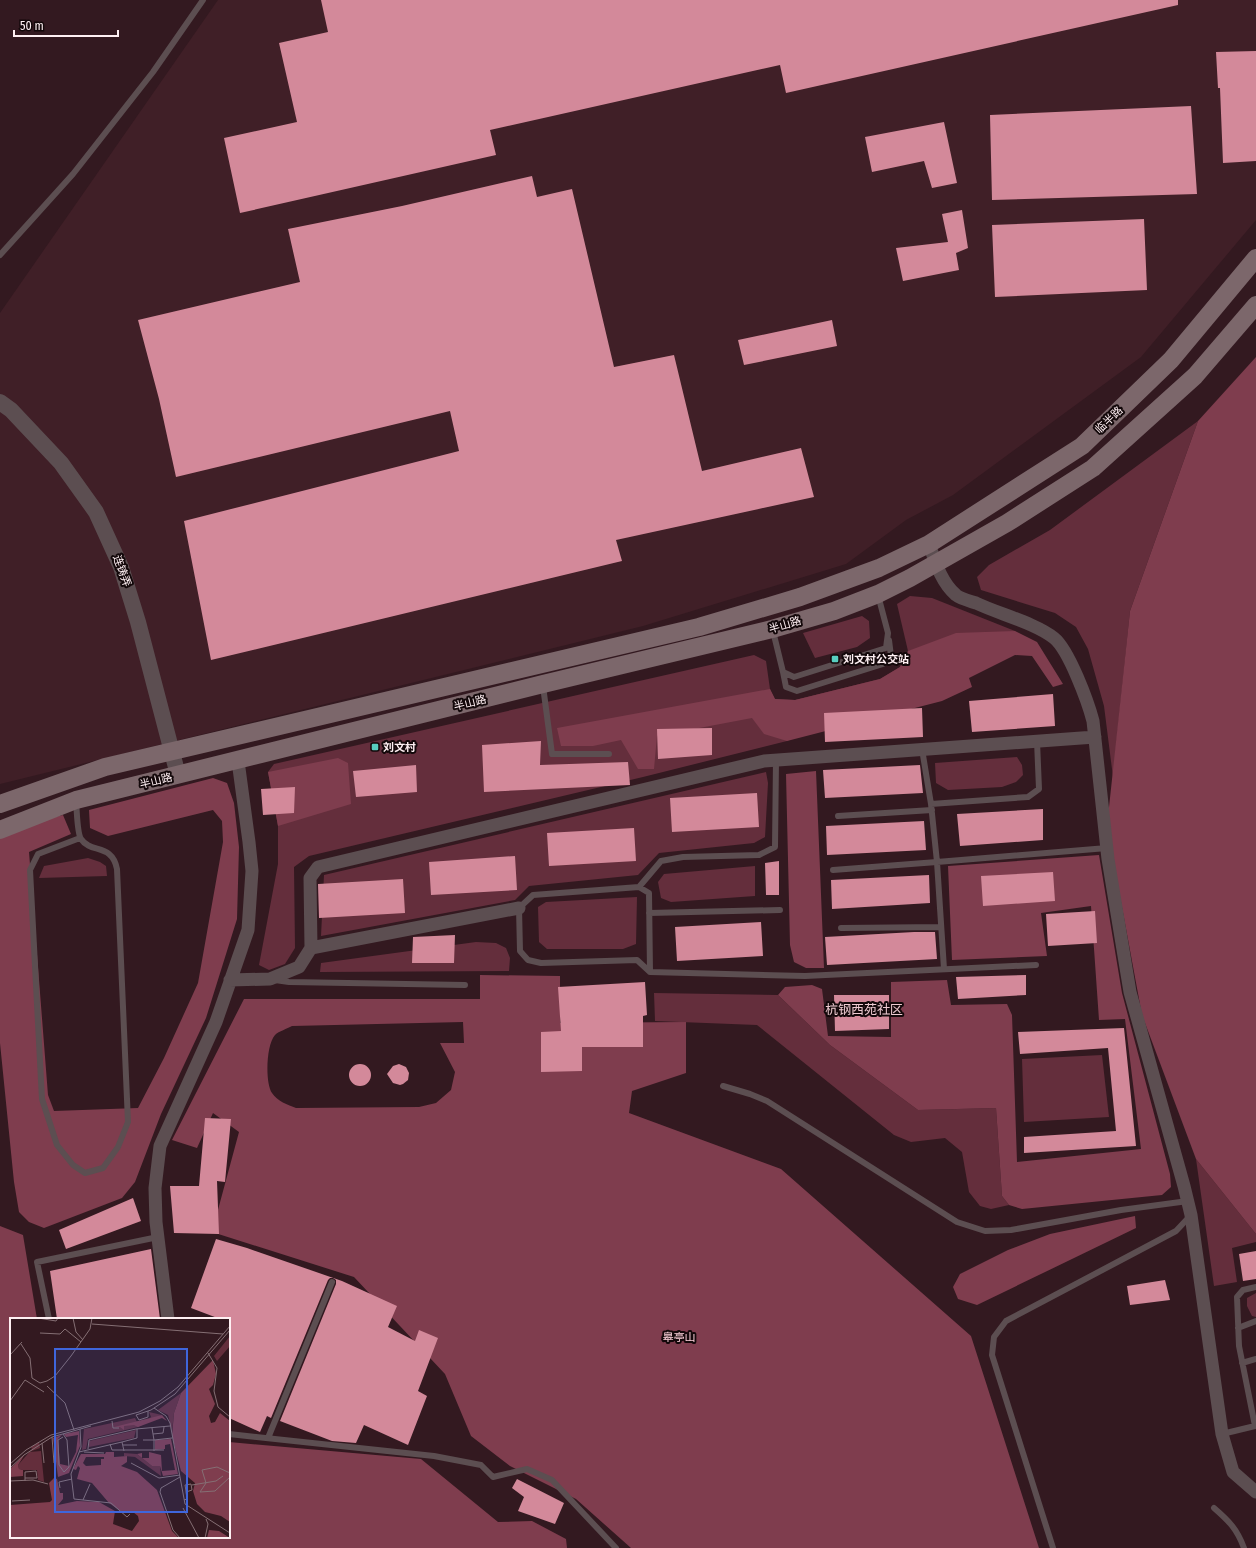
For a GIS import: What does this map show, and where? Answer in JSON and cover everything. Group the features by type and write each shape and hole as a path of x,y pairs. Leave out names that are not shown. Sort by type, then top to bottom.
{"main road":[{"name":"临半路","path":"929,544 1082,446 1171,360 1256,258"},
{"path":"936,563 1007,523 1093,468 1195,376 1256,306"},
{"name":"半山路","path":"0,804 104,767 699,627 807,594 879,568 929,544"},
{"name":"半山路","path":"0,830 76,800 238,761 543,684 772,629 834,611 878,594 936,563"}],"street":[{"name":"连铸弄","path":"0,402 11,410 61,463 96,512 121,567 138,622 178,775"},
{"path":"929,544 940,573 957,595 999,614 1033,626 1055,639 1073,668 1088,702 1093,721 1107,848 1130,992 1191,1215 1222,1434 1233,1472 1256,1492"},
{"path":"230,980 270,979 299,967 311,948 310,878 318,867 764,761 1095,737"},
{"path":"168,1318 158,1237 154,1188 160,1146 216,1022 248,930 252,871 238,761"},
{"path":"311,948 519,908"}],"lane":[{"path":"0,255 73,174 153,72 203,0"},
{"path":"772,629 786,687 797,691 883,664 891,656 888,633 878,594"},
{"path":"783,672 794,677 886,648 888,633"},
{"path":"543,684 552,754 609,754"},
{"path":"838,816 1028,797 1039,789 1037,741"},
{"path":"922,749 932,807 944,970"},
{"path":"639,887 661,861 682,857 759,855 775,846 776,760"},
{"path":"76,800 80,838 86,844 106,851 115,860 117,869 128,1122 118,1147 103,1168 85,1173 73,1166 57,1145 42,1099 30,870 38,854 80,838"},
{"path":"833,870 1107,848"},
{"path":"650,972 649,893 639,887 533,895 519,908 520,951 528,960 541,962 636,960 650,972 805,976 1036,965"},
{"path":"649,913 780,910"},
{"path":"841,928 941,927"},
{"path":"270,979 289,982 465,985"},
{"path":"724,1086 768,1101 958,1222 985,1230 1012,1230 1121,1210 1188,1201"},
{"path":"1053,1548 992,1355 994,1337 1006,1321 1176,1231 1191,1215"},
{"path":"49,1318 37,1262 158,1237"},
{"path":"268,1438 332,1282"},
{"path":"1222,1434 1255,1427 1239,1346 1237,1297 1243,1290 1256,1288"},
{"path":"1238,1328 1256,1322"},
{"path":"1242,1363 1256,1359"},
{"path":"230,1434 434,1456 481,1465 493,1477 527,1469 552,1480 616,1548"},
{"path":"1214,1508 1227,1518 1238,1533 1244,1548"}],"shaded area":[{"path":"218,0 1256,0 1256,220 1141,357 953,495 906,520 846,564 643,626 0,784 0,313"},
{"path":"1198,421 1130,611 1113,777 1104,706 1088,649 1076,627 1055,613 981,590 977,577 989,565 1050,530"},
{"path":"910,596 932,598 1015,631 787,741 643,777 309,856 294,867 295,948 285,964 269,970 259,965 278,864 278,826 268,772 274,764 754,655 766,661 770,689 775,699 795,700 880,679 900,667 908,651 897,604"},
{"path":"862,616 869,621 870,638 857,647 815,658 803,633"},
{"path":"1017,757 1022,765 1023,775 1016,782 1002,787 948,790 936,783 935,763"},
{"path":"766,772 768,783 765,837 754,843 659,853 638,875 529,886 515,900 321,936 324,875"},
{"path":"88,858 100,862 106,866 107,876 39,878 44,866"},
{"path":"755,866 755,896 671,902 661,898 658,882 664,874"},
{"path":"637,897 636,944 623,949 547,949 539,942 538,907 546,902"},
{"path":"476,942 496,943 506,948 510,958 509,971 320,972 321,963"},
{"path":"654,993 778,995 830,1045 918,1110 996,1108 1002,1196 1009,1205 991,1209 980,1206 969,1192 962,1152 945,1138 911,1142 894,1135 757,1025 655,1021"},
{"path":"1102,1055 1109,1117 1024,1122 1022,1059"},
{"path":"1196,1159 1256,1234 1256,1242 1232,1248 1237,1282 1214,1286"},
{"path":"1256,1293 1256,1317 1252,1316 1247,1306 1247,1298"}],"green space":[{"path":"1256,357 1256,1234 1196,1159 1142,1015 1107,826 1130,611 1198,421"},
{"path":"1015,631 1037,642 1063,684 1053,687 1032,656 1015,655 969,678 972,687 942,701 787,741 764,734 752,718 657,736 654,769 638,769 621,740 593,746 561,746 557,728 770,689 775,699 795,700 880,679 900,667 908,651 956,633"},
{"path":"338,758 348,763 351,804 278,826 268,772"},
{"path":"816,771 824,968 806,968 794,962 790,945 786,774"},
{"path":"213,778 227,783 234,803 239,847 237,919 206,1018 161,1114 135,1182 122,1198 44,1228 29,1222 19,1212 14,1182 0,1043 0,830 63,815 71,834 29,852 48,1095 54,1111 138,1108 164,1058 198,983 223,842 222,821 213,810 108,836 90,828 89,810"},
{"path":"1099,855 1122,993 1170,1174 1171,1187 1162,1195 1022,1209 1009,1205 1002,1196 996,1108 918,1110 830,1045 778,995 785,987 812,985 822,989 828,1036 891,1037 891,982 947,980 951,1005 1007,1004 1012,1015 1017,1162 1141,1149 1125,1019 1099,1020 1091,906 1041,913 1047,956 952,960 948,866"},
{"name":"皋亭山","path":"480,975 560,976 560,1023 686,1022 686,1073 632,1091 629,1113 781,1169 971,1336 1039,1548 631,1548 576,1499 510,1466 471,1436 445,1374 354,1277 212,1232 239,1132 213,1113 197,1148 172,1140 244,999 480,999","holes":["463,1022 464,1043 440,1043 455,1072 451,1090 436,1103 419,1107 296,1108 274,1096 268,1081 268,1055 272,1040 275,1035 292,1026"]},
{"path":"1135,1216 1136,1228 977,1305 958,1299 953,1287 960,1274 1008,1250 1050,1234"},
{"path":"0,1226 23,1235 37,1318 10,1318 10,1538 230,1538 230,1442 421,1459 498,1522 532,1521 566,1539 567,1548 0,1548"}],"building":[{"path":"321,0 1178,0 1178,5 786,93 780,65 490,130 496,155 240,213 224,138 297,122 279,43 328,32"},
{"path":"1256,51 1256,161 1223,163 1220,88 1218,88 1216,52"},
{"path":"1191,106 1197,194 992,200 990,115"},
{"path":"944,122 957,183 932,188 924,161 872,172 865,137"},
{"path":"532,176 537,197 572,189 614,367 674,355 702,471 801,448 814,497 616,540 622,561 211,660 184,521 459,451 450,411 176,477 159,399 138,320 300,282 288,229 402,206"},
{"path":"962,210 968,248 956,253 959,270 903,281 896,248 948,242 942,214"},
{"path":"1144,219 1147,290 995,297 992,225"},
{"path":"832,320 837,346 744,365 738,340"},
{"path":"1053,694 1055,726 972,732 969,701"},
{"path":"922,708 923,737 825,742 824,713"},
{"path":"712,728 712,755 658,759 657,729"},
{"path":"541,741 540,765 628,762 630,785 484,792 482,745"},
{"path":"416,765 417,792 356,797 353,771"},
{"path":"920,765 923,793 825,798 823,770"},
{"path":"295,787 294,813 263,815 261,789"},
{"path":"757,793 759,827 672,832 670,798"},
{"path":"1043,809 1043,840 960,846 957,814"},
{"path":"924,821 926,850 827,855 826,826"},
{"path":"634,828 636,861 549,866 547,833"},
{"path":"515,856 517,890 431,895 429,862"},
{"path":"779,861 779,895 766,895 765,863"},
{"path":"1053,872 1055,901 983,906 981,876"},
{"path":"929,875 930,903 832,909 831,880"},
{"path":"403,879 405,913 319,918 318,884"},
{"path":"1095,911 1097,943 1048,946 1046,914"},
{"path":"761,922 763,956 677,961 675,927"},
{"path":"935,932 937,959 827,965 825,937"},
{"path":"455,935 454,963 412,963 413,937"},
{"path":"1026,975 1026,995 958,999 956,977"},
{"path":"645,982 647,1015 643,1016 643,1047 582,1047 582,1071 541,1072 541,1032 561,1031 558,987"},
{"path":"834,995 889,995 889,1029 835,1031"},
{"path":"1124,1028 1136,1146 1024,1153 1024,1137 1116,1131 1108,1048 1020,1054 1018,1032"},
{"path":"360,1064 364,1065 370,1071 370,1079 364,1085 360,1086 356,1085 350,1079 349,1075 350,1071 356,1065"},
{"path":"399,1064 406,1067 409,1073 408,1080 400,1085 393,1083 387,1074 393,1066"},
{"path":"205,1118 231,1119 225,1182 217,1181 219,1234 174,1233 170,1186 199,1186"},
{"path":"133,1198 141,1221 66,1249 59,1230"},
{"path":"216,1239 247,1248 342,1281 397,1306 388,1327 415,1341 419,1330 438,1338 418,1391 427,1396 408,1445 364,1425 356,1443 332,1441 280,1421 336,1284 336,1280 333,1278 328,1280 271,1418 267,1416 260,1432 230,1418 230,1318 217,1318 191,1308"},
{"path":"151,1249 160,1318 57,1318 50,1271"},
{"path":"1256,1251 1256,1279 1243,1281 1239,1254"},
{"path":"1165,1280 1170,1300 1130,1305 1127,1286"},
{"path":"517,1479 564,1503 555,1524 518,1511 524,1497 512,1488"}],"place":[{"name":"刘文村公交站","path":"835,659"},
{"name":"刘文村","path":"375,747"}],"district":[{"name":"杭钢西苑社区","path":"864,1009"}]}
